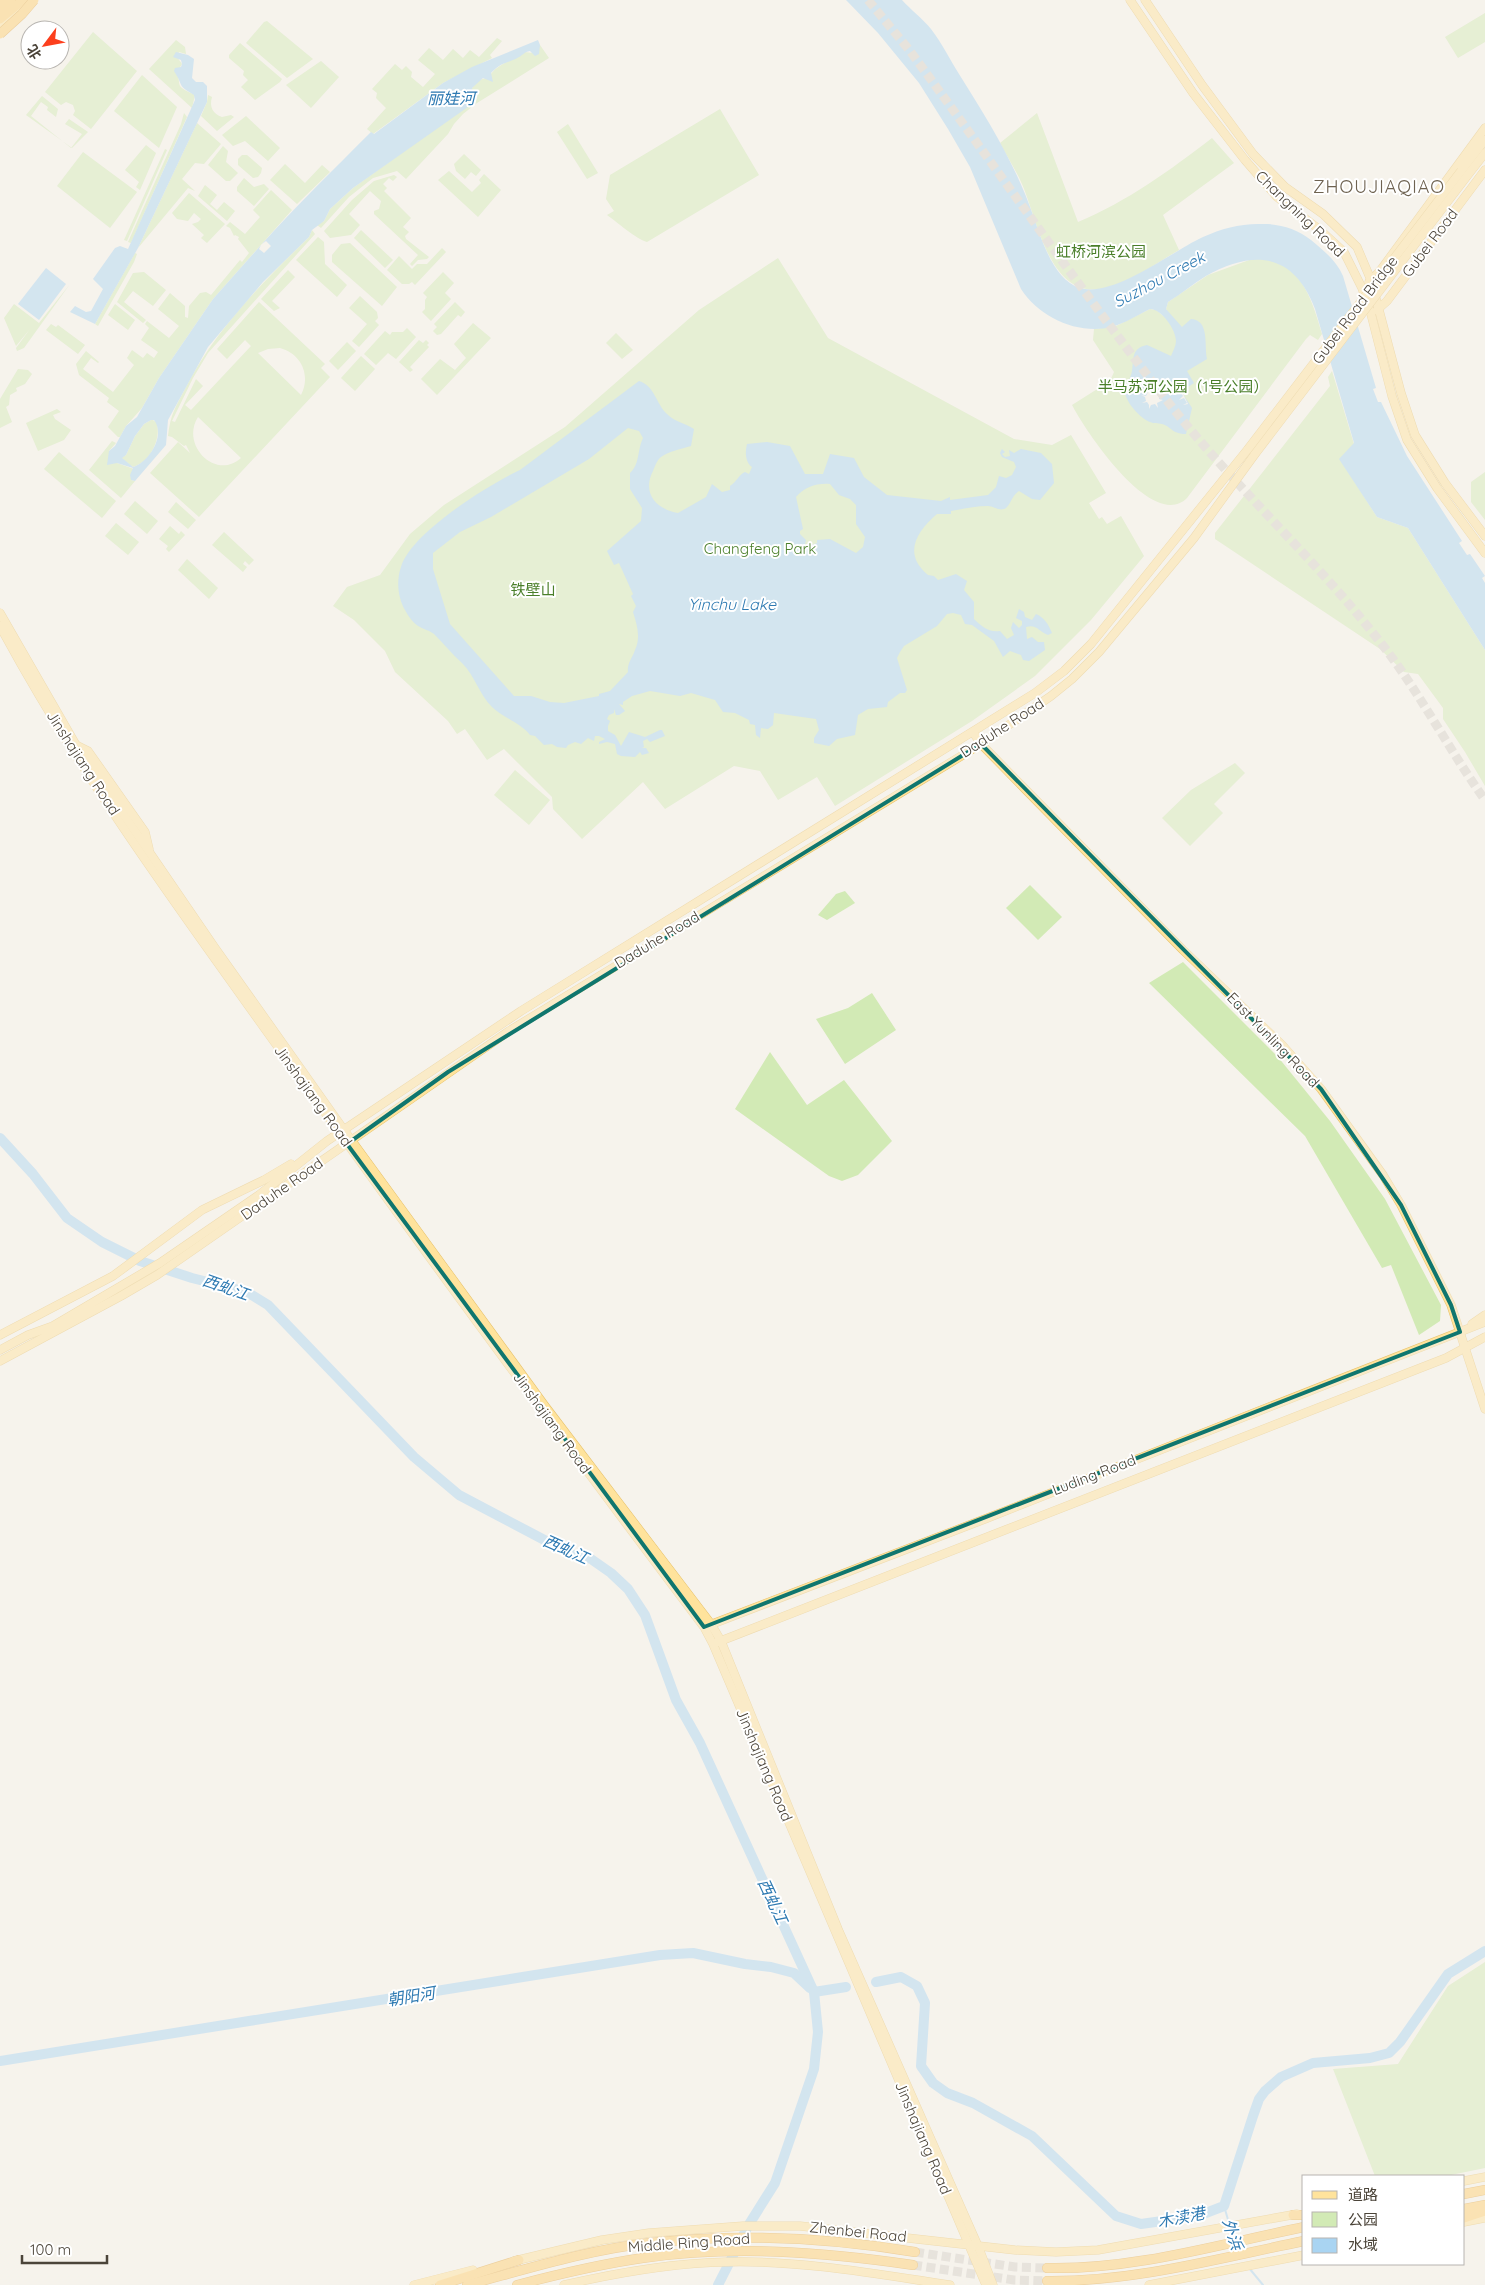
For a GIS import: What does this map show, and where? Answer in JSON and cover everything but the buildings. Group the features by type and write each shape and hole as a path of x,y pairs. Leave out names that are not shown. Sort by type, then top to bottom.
{"highway":[{"path":"0,9 11,0"},
{"path":"0,19 23,0"},
{"path":"0,34 34,0"},
{"path":"1465,2194 1485,2190"},
{"path":"1465,2209 1485,2205"},
{"path":"1465,2218 1485,2211"},
{"path":"1292,2215 1302,2214"},
{"path":"1047,2268 1102,2266 1140,2261 1302,2227"},
{"name":"Middle Ring Road","path":"467,2285 603,2251 649,2243 736,2237 799,2237 855,2242 915,2252"},
{"path":"1047,2281 1103,2278 1143,2273 1302,2241"},
{"name":"Middle Ring Road","path":"517,2285 603,2264 646,2257 729,2251 750,2250 852,2256 913,2265"},
{"path":"440,2285 519,2260"}],"main road":[{"path":"0,25 28,0"},
{"path":"0,34 38,0"},
{"name":"Changning Road","path":"1130,0 1193,92 1245,160 1277,197 1320,230 1344,252 1362,288 1371,314 1392,396 1407,440 1437,488 1485,553"},
{"name":"Changning Road","path":"1144,0 1202,85 1253,154 1285,187 1323,214 1357,247 1371,280 1401,393 1415,435 1445,483 1485,536"},
{"name":"Gubei Road","path":"1362,288 1371,280 1485,128"},
{"path":"1464,174 1485,140"},
{"path":"1464,174 1485,153"},
{"name":"Gubei Road","path":"1371,314 1387,301 1485,170"},
{"name":"Gubei Road Bridge","path":"1252,451 1464,174"},
{"name":"Daduhe Road","path":"0,1350 28,1335 53,1326 146,1272 259,1195 304,1158 497,1026 607,956 1035,693 1064,670 1090,644 1252,451"},
{"name":"Daduhe Road","path":"0,1361 157,1275 509,1031 981,744 1051,696 1072,679 1099,652 1194,538 1252,451"},
{"name":"Jinshajiang Road","path":"0,613 76,745 88,751 144,832 150,854 342,1132"},
{"name":"Jinshajiang Road","path":"0,626 76,758 143,857 342,1132 721,1641 838,1929 994,2285"},
{"name":"East Yunling Road","path":"973,732 981,744 1183,950 1282,1045 1321,1089 1383,1175 1401,1205 1451,1305 1485,1410"},
{"name":"Daduhe Road","path":"0,1335 97,1285 144,1254 202,1210 259,1183 293,1162 304,1158"},
{"path":"1460,1332 1485,1315"},
{"name":"Luding Road","path":"708,1625 985,1520 1485,1322"},
{"name":"Luding Road","path":"713,1644 1466,1348 1485,1337"},
{"path":"1466,1348 1485,1344"},
{"name":"Jinshajiang Road","path":"708,1625 713,1644 860,1993 986,2285"},
{"path":"1465,2181 1485,2177"},
{"name":"Zhenbei Road","path":"414,2285 602,2240 649,2233 743,2226 800,2226 1048,2252 1098,2250 1224,2229 1292,2215"},
{"path":"1465,2222 1485,2218"},
{"path":"1149,2285 1302,2255"},
{"path":"564,2285 643,2270 724,2262 851,2270 950,2285"}],"highlighted area":[{"path":"981,744 1321,1089 1401,1205 1451,1305 1460,1332 704,1627 347,1144 448,1072"}],"green space":[{"path":"1485,13 1485,42 1458,58 1445,37"},
{"path":"267,21 313,59 287,78 246,43"},
{"path":"93,32 137,71 91,129 73,115 75,111 73,105 66,102 61,105 45,92 63,70 70,70 70,61"},
{"path":"497,38 502,41 490,55 492,58 443,83 373,134 367,129 386,108 376,98 377,93 372,89 395,64 402,70 406,66 412,72 411,77 423,87 435,74 418,60 429,48 443,60 453,49 463,58 470,50 479,57"},
{"path":"176,40 185,47 186,54 179,52 177,57 182,64 176,74 180,86 195,95 192,108 149,69"},
{"path":"240,43 282,79 255,100 241,87 248,80 243,75 244,71 229,58 229,55"},
{"path":"540,45 549,58 477,103 463,114 448,134 406,179 397,171 373,178 349,197 321,228 317,225 324,221 330,209 353,188 414,144 472,94 472,88 479,81 488,78 500,66 525,52 533,53"},
{"path":"321,61 339,77 311,108 286,85"},
{"path":"142,75 177,107 159,148 114,111"},
{"path":"208,95 212,97 211,107 216,114 222,117 231,115 234,117 217,131 201,116"},
{"path":"42,96 58,109 56,117 41,102 31,116 62,141 26,115"},
{"path":"720,109 759,175 647,242 632,234 607,215 614,211 606,199 610,175"},
{"path":"184,113 187,117 131,243 128,242 181,124"},
{"name":"虹桥河滨公园","path":"1037,113 1078,222 1114,205 1148,185 1212,138 1234,163 1163,215 1179,250 1141,273 1110,287 1100,289 1083,288 1068,281 1057,268 1040,234 1022,184 1000,143"},
{"path":"246,116 280,148 268,161 245,141 233,146 222,135"},
{"path":"69,119 88,132 71,148 82,134 65,124"},
{"path":"197,123 221,144 204,164 195,163 182,179 195,191 188,188 138,248"},
{"path":"568,124 598,173 587,179 557,132"},
{"path":"146,145 156,153 140,190 136,187 139,182 125,170"},
{"path":"223,146 228,151 226,162 238,173 230,181 226,181 208,165"},
{"path":"165,149 167,150 127,241 124,240"},
{"path":"83,152 137,192 110,228 57,186"},
{"path":"464,154 481,170 476,176 471,172 465,179 456,171 454,164"},
{"path":"242,155 247,155 262,168 258,177 253,178 238,165 238,159"},
{"path":"285,164 305,183 322,165 330,172 297,204 270,180"},
{"path":"449,171 472,192 481,183 479,180 484,174 501,190 478,217 438,180"},
{"path":"394,175 397,177 393,181 389,178 383,184 387,188 384,191 411,218 403,227 409,232 405,236 406,239 429,257 418,260 412,266 410,264 418,255 374,214 374,211 379,209 381,201 370,191 349,214 360,225 351,235 330,238 324,231 352,200 374,181"},
{"path":"244,178 254,187 264,184 269,189 254,206 237,191 237,187"},
{"path":"205,185 217,195 210,204 217,210 224,202 235,211 227,221 198,196"},
{"path":"271,190 292,210 213,299 159,378 142,408 126,426 120,437 118,437 108,427 119,411 107,402 109,398 79,375 76,364 86,351 99,362 91,358 83,369 113,392 134,365 127,358 132,350 143,358 147,353 154,358 158,352 141,340 149,328 145,324 147,321 169,338 179,326 158,309 170,293 185,306 185,317 188,318 189,306 200,293 206,292 211,295 240,260 242,262 249,253 238,239 239,237 234,236 230,228 226,226 230,222 245,234 260,217 253,210"},
{"path":"189,193 225,224 207,243 201,238 204,235 192,224 201,219 194,213 188,221 177,219 172,213"},
{"path":"312,230 315,234 208,353 193,378 172,421 175,422 196,379 203,386 185,405 191,410 251,346 245,340 227,359 217,349 259,302 325,364 321,368 330,377 199,517 150,473 178,442 190,453 186,445 184,446 172,437 168,436 174,411 211,345 258,289 309,237","holes":["280,348 294,355 299,360 305,373 304,388 301,395 258,353 268,349","198,417 241,458 231,464 221,465 212,463 203,457 197,448 194,438 194,428"]},
{"path":"361,230 393,260 385,268 354,238"},
{"path":"318,237 324,242 325,264 347,285 337,297 296,260"},
{"path":"350,243 397,287 382,306 332,262 332,255 341,244"},
{"path":"442,248 446,252 415,285 412,282 402,284 387,270 399,256 412,269 417,264 427,264"},
{"path":"135,253 137,254 134,262 98,326 95,324"},
{"name":"Changfeng Park","path":"778,258 828,338 1014,439 1052,445 1071,435 1106,493 1089,503 1099,519 1102,517 1107,524 1121,516 1144,556 1091,620 1035,676 972,721 835,806 817,777 778,800 760,771 734,766 665,809 643,782 582,839 553,809 552,797 504,749 487,760 465,729 457,734 448,721 395,672 385,651 354,620 333,606 347,587 380,575 410,534 444,505 565,427 699,310"},
{"name":"半马苏河公园（1号公园）","path":"1252,259 1268,260 1281,264 1292,271 1307,293 1322,334 1318,340 1310,335 1306,339 1187,498 1173,505 1157,502 1139,491 1122,474 1091,436 1072,405 1110,381 1114,372 1093,340 1094,329 1116,326 1150,309 1156,310 1166,318 1170,316 1166,309 1168,302 1208,275"},
{"path":"288,270 295,277 272,301 280,308 274,311 261,299"},
{"path":"144,272 166,290 153,306 133,291 124,302 146,320 143,323 117,302 133,273"},
{"path":"443,272 454,283 445,293 451,299 431,321 422,312 425,309 427,297 423,293"},
{"path":"70,284 24,348 17,351 16,348 30,329 16,346 4,318 14,304 39,323"},
{"path":"360,296 377,312 378,318 375,321 379,325 359,347 352,341 367,324 349,308"},
{"path":"455,302 465,312 461,317 458,315 441,334 437,335 433,331 437,327 434,324"},
{"path":"115,304 135,320 128,330 108,315"},
{"path":"473,323 491,338 437,395 421,379 440,359 455,370 466,358 454,344"},
{"path":"51,324 56,327 58,325 85,345 78,354 46,330"},
{"path":"407,328 416,337 396,359 388,353 376,365 364,354 385,331 390,335 392,332 403,332"},
{"path":"616,333 633,350 622,359 606,343"},
{"path":"419,340 423,343 426,340 429,343 427,345 429,347 410,367 413,370 410,372 399,362"},
{"path":"347,342 356,351 338,370 329,361"},
{"path":"361,356 375,369 355,391 341,378"},
{"path":"18,369 28,370 32,374 25,384 16,388 17,391 10,395 9,405 6,407 12,422 0,428 0,399"},
{"path":"1332,371 1354,444 1340,459 1377,517 1408,528 1485,650 1485,786 1443,719 1443,708 1418,674 1404,672 1380,649 1215,539 1215,533 1330,386 1328,377"},
{"path":"57,409 61,412 53,415 55,419 71,430 64,440 38,451 26,423"},
{"path":"151,420 157,423 156,443 149,455 133,467 121,458 126,455 135,436 144,424"},
{"path":"112,441 116,443 109,451 117,463 134,469 131,480 135,481 121,498 89,470"},
{"path":"59,452 116,501 102,518 44,469"},
{"path":"1485,472 1485,520 1471,502 1471,482"},
{"path":"135,501 158,521 147,534 124,514"},
{"path":"176,502 196,520 188,529 168,512"},
{"path":"116,523 139,542 128,555 105,536"},
{"path":"170,526 179,534 181,531 185,535 169,552 166,549 168,546 159,539"},
{"path":"224,532 254,560 249,565 245,561 243,564 247,567 243,572 212,545"},
{"path":"187,559 218,588 209,599 178,570"},
{"path":"1235,763 1245,773 1214,804 1223,813 1190,846 1162,818 1191,790"},
{"path":"515,770 550,800 529,825 494,795"},
{"path":"1030,885 1062,917 1038,940 1006,908"},
{"path":"845,891 855,903 827,920 818,915 836,894"},
{"path":"1183,962 1278,1057 1330,1121 1385,1199 1441,1305 1440,1321 1419,1335 1391,1265 1382,1268 1305,1136 1149,983"},
{"path":"872,993 896,1030 845,1064 816,1019 848,1008"},
{"path":"770,1052 807,1105 844,1080 892,1141 858,1175 842,1181 829,1176 735,1109"},
{"path":"1485,1962 1485,2168 1451,2175 1375,2175 1333,2069 1398,2064 1448,1986"}],"water":[{"name":"Suzhou Creek","path":"846,0 902,0 931,29 1001,144 1019,180 1050,259 1063,277 1071,284 1080,288 1094,289 1109,286 1143,272 1203,237 1223,229 1244,225 1272,224 1293,229 1311,240 1329,256 1343,276 1376,388 1373,389 1378,402 1381,402 1407,456 1462,541 1459,543 1467,555 1470,554 1485,576 1482,578 1485,583 1485,650 1408,528 1377,517 1339,459 1354,443 1315,309 1306,290 1296,276 1284,267 1271,261 1240,262 1206,276 1168,302 1166,309 1182,327 1191,319 1197,320 1201,324 1205,334 1207,359 1187,371 1194,383 1183,394 1192,408 1186,434 1175,432 1165,425 1146,420 1130,404 1125,390 1131,374 1134,355 1142,346 1147,345 1171,356 1176,341 1174,331 1168,321 1159,312 1150,309 1112,327 1086,329 1061,322 1038,308 1021,289 970,167 948,129 919,83 878,33"},
{"name":"丽娃河","path":"538,40 540,45 539,54 535,56 528,51 498,66 491,73 493,82 483,78 472,88 475,102 353,188 330,209 324,221 312,230 309,237 263,282 208,347 168,420 166,445 135,481 131,480 130,475 133,468 117,463 107,465 109,451 115,446 126,426 137,417 159,378 213,299 261,245 259,249 264,253 271,246 266,241 262,244 371,132 374,134 443,83 472,67","holes":["154,420 158,433 154,447 145,460 133,467 122,458 126,455 135,436 144,424"]},
{"path":"176,52 188,55 194,59 192,78 196,82 203,82 207,86 207,102 138,248 95,324 70,312 75,306 86,312 91,311 103,289 93,279 115,248 120,246 128,249 195,100 194,95 183,87 174,71 175,68 181,67 182,64 181,60 173,57"},
{"path":"46,268 66,284 39,320 18,304"},
{"name":"Yinchu Lake","path":"639,381 649,387 663,410 670,417 694,429 691,446 661,457 656,463 650,479 650,492 657,503 663,508 678,513 706,497 712,484 722,492 730,490 730,486 741,475 745,472 749,474 752,467 746,457 747,444 767,442 790,446 805,474 823,474 830,454 854,458 864,477 887,495 941,501 950,497 950,500 988,495 996,487 999,476 1006,478 1012,475 1016,467 1014,462 1002,457 1000,453 1002,449 1005,452 1002,454 1005,457 1010,456 1009,450 1014,453 1021,449 1041,453 1052,464 1054,483 1040,500 1032,499 1019,491 1005,509 983,506 951,511 951,514 937,514 919,535 914,551 920,567 928,575 934,576 938,580 956,574 967,581 964,590 974,602 974,619 979,624 992,631 1000,631 1007,639 1014,635 1011,628 1013,622 1019,628 1022,625 1022,621 1016,618 1019,609 1024,612 1025,617 1032,620 1036,614 1042,617 1052,633 1048,635 1035,627 1026,627 1027,639 1032,637 1038,642 1044,642 1045,650 1029,661 1023,660 1021,655 1010,651 1003,657 994,641 972,625 965,624 961,615 947,614 937,626 904,646 900,652 897,658 907,690 905,693 900,693 888,702 887,707 868,709 858,715 855,735 837,739 829,746 814,743 814,738 819,730 816,719 774,713 773,725 768,729 761,728 760,738 756,735 755,725 750,724 749,720 735,713 723,712 715,700 691,693 680,696 650,691 632,696 623,702 623,705 619,704 625,711 616,715 614,709 614,713 609,715 607,719 610,721 608,731 615,735 621,746 629,732 645,737 662,730 665,736 650,742 647,739 643,741 644,747 642,748 646,748 649,753 642,755 640,752 635,757 621,756 617,754 615,744 607,742 599,744 599,742 605,739 599,736 595,736 594,741 588,738 581,744 575,742 566,748 557,747 552,744 544,745 535,736 530,735 522,727 492,707 462,663 434,634 411,620 403,605 398,589 401,567 419,540 452,511 520,470","holes":["628,428 639,431 643,438 637,461 630,473 630,489 642,508 641,521 607,551 614,565 619,563 633,594 631,596 636,606 633,612 638,640 629,663 628,672 610,691 599,694 599,696 564,703 550,702 531,696 514,696 450,624 433,569 433,553 460,532 491,517 589,459","830,484 839,495 850,499 856,505 856,524 865,537 863,547 856,553 830,539 817,540 817,543 809,546 805,544 806,540 800,534 800,531 803,529 796,497 811,486"]}],"pier":[{"path":"1177,381 1182,390 1187,388 1189,390 1183,394 1188,404 1183,405 1187,403 1184,398 1179,400 1183,396 1180,391 1175,393 1179,390 1176,385 1159,396 1159,399 1163,400 1157,403 1158,408 1155,404 1151,405 1149,409 1147,402 1142,403 1146,401 1145,397 1141,395 1146,396 1148,392 1146,388 1149,391 1154,390 1155,386 1158,393"}],"waterway":[{"name":"西虬江","path":"0,1138 33,1174 67,1218 102,1242 140,1261 192,1278 247,1292 268,1305 414,1457 459,1495 571,1554 591,1559 611,1573 628,1589 645,1615 676,1700 700,1743 814,1992 818,2032 814,2069 775,2183 748,2226 718,2285"},
{"name":"木渎港","path":"876,1982 901,1977 917,1986 925,2003 921,2066 933,2083 947,2093 973,2103 1032,2136 1116,2216 1141,2224 1198,2216 1224,2206 1259,2099 1265,2091 1281,2077 1313,2063 1370,2058 1389,2053 1400,2042 1448,1974 1485,1951"},
{"name":"朝阳河","path":"0,2061 660,1955 693,1953 745,1964 771,1967 794,1973 810,1988"},
{"name":"木渎港","path":"814,1992 846,1987"},
{"name":"外浜","path":"1224,2206 1229,2223"},
{"name":"外浜","path":"1230,2228 1234,2240"},
{"name":"外浜","path":"1249,2268 1263,2285"}],"tunnel":[{"path":"868,0 910,51 1072,274 1172,407 1222,466 1327,579 1392,657 1485,800"},
{"path":"915,2252 1015,2267 1047,2268"},
{"path":"913,2265 1014,2280 1047,2281"}],"district":[{"name":"ZHOUJIAQIAO","path":"1379,187"}],"park label":[{"name":"铁壁山","path":"533,590"}]}
